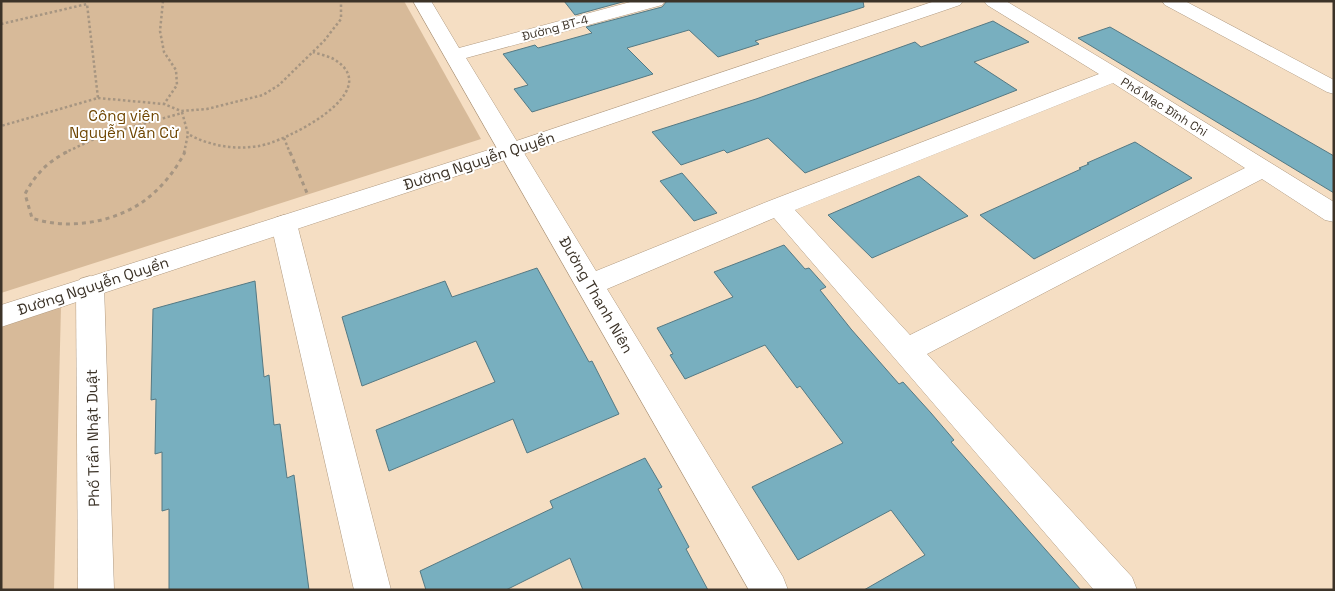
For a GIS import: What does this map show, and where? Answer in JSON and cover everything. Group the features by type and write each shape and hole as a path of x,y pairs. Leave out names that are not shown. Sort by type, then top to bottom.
{"street":[{"name":"Đường Thanh Niên","path":"422,1 512,150 770,590"},
{"name":"Đường BT-4","path":"454,54 656,1"},
{"name":"Đường Nguyễn Quyền","path":"1,316 512,150 954,1"},
{"name":"Phố Mạc Đĩnh Chi","path":"993,1 1334,214"},
{"path":"1171,1 1334,88"},
{"path":"590,285 778,206 1115,76"},
{"path":"906,351 1263,169"},
{"path":"778,206 1119,590"},
{"path":"284,224 373,590"},
{"name":"Phố Trần Nhật Duật","path":"90,286 96,590"}],"path":[{"path":"163,1 160,31 164,52 176,70 177,85 164,104"},
{"path":"182,112 189,143 173,171 159,189 142,203 120,213 78,224 60,225 41,222 32,218 25,194 34,177 48,164 75,147 104,135 182,112 207,109 263,95 279,85 313,52 341,19 342,1"},
{"path":"1,24 88,2 98,98"},
{"path":"188,134 201,142 226,147 270,144 322,118 337,105 347,85 347,73 340,63 313,52"},
{"path":"1,126 98,98 164,104 182,112"},
{"path":"284,138 309,197"}],"green space":[{"name":"Công viên Nguyễn Văn Cừ","path":"1,1 404,1 481,139 1,293"},
{"path":"61,306 54,590 1,590 1,326"}],"building":[{"path":"564,1 626,1 575,15"},
{"path":"667,1 863,1 864,7 755,41 759,44 718,57 689,30 627,48 653,74 532,112 514,89 528,85 503,54 535,45 538,48 592,33 586,27 662,7"},
{"path":"993,21 1029,42 974,62 1017,90 805,173 768,138 727,153 724,150 681,165 652,132 756,99 915,42 921,47"},
{"path":"1110,27 1334,156 1334,193 1078,38"},
{"path":"1135,142 1192,178 1034,259 980,215 1081,169 1079,168 1089,164 1087,163"},
{"path":"682,173 717,213 694,221 660,181"},
{"path":"919,176 968,216 872,258 828,215"},
{"path":"784,245 805,269 809,268 826,287 820,290 851,329 899,384 903,382 931,413 954,440 951,442 1081,590 864,590 925,555 891,510 798,560 752,487 843,443 800,386 797,388 765,345 685,379 670,355 673,354 657,328 733,297 714,272"},
{"path":"537,268 589,362 592,361 619,414 527,453 513,419 389,471 376,430 495,382 476,341 362,386 342,317 445,281 452,297"},
{"path":"255,281 264,377 269,375 274,425 280,424 287,478 294,475 309,590 169,590 169,509 162,511 162,452 155,454 156,399 151,400 153,309"},
{"path":"645,458 662,487 658,489 689,547 686,549 708,590 583,590 570,558 506,590 426,590 420,571 553,508 550,501"}]}
